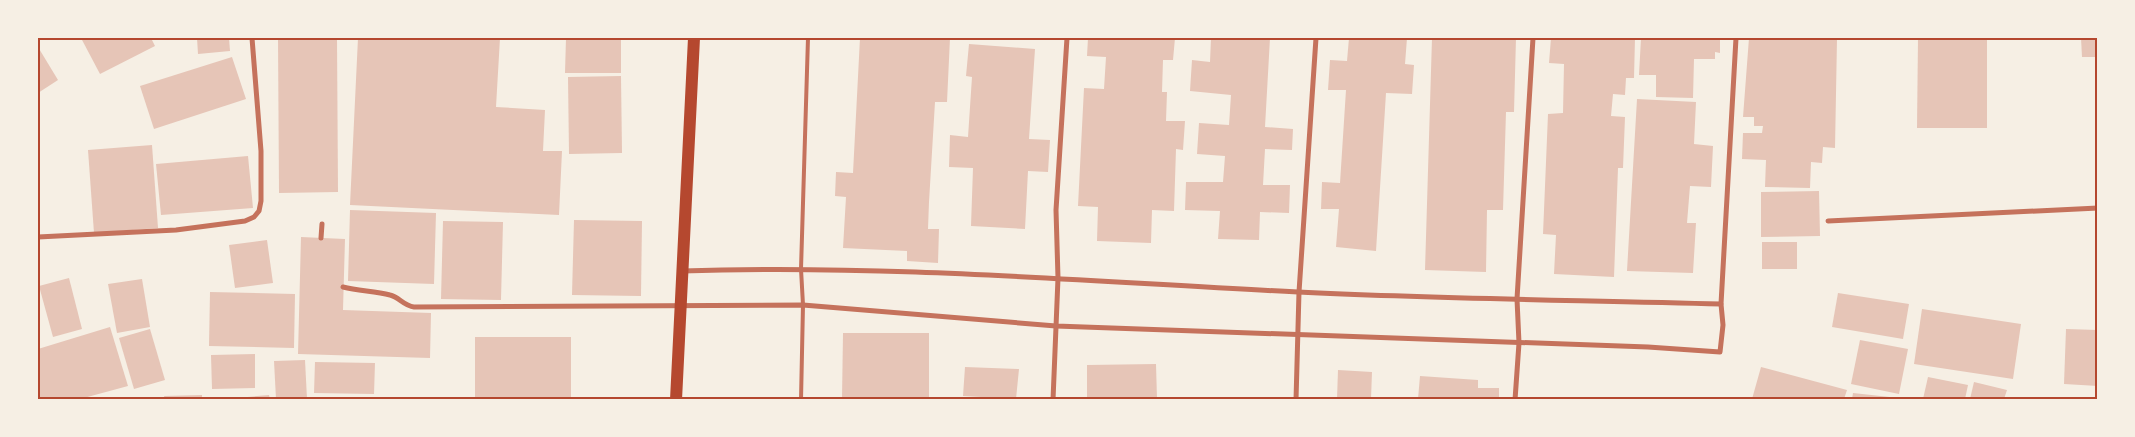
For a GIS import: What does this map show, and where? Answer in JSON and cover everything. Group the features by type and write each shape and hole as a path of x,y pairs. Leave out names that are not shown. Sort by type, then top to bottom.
{"main road":[{"path":"676,400 694,38"}],"street":[{"path":"38,237 176,230 245,221 259,212 261,201 261,160 252,38"},
{"path":"1053,400 1058,278 1056,210 1067,38"},
{"path":"1296,400 1299,292 1316,38"},
{"path":"1515,400 1519,343 1518,299 1533,38"},
{"path":"343,287 390,295 396,297 407,306 414,307 803,305 1056,326 1648,347 1720,352 1723,325 1721,304 1736,38"},
{"path":"1828,221 2098,208"},
{"path":"321,238 322,224"},
{"path":"682,271 801,270 1058,278 1299,292 1721,304"}],"lane":[{"path":"801,400 803,305 801,270 808,38"}],"building":[{"path":"81,38 151,38 155,46 100,74"},
{"path":"197,38 229,38 230,51 198,54"},
{"path":"278,38 337,38 338,192 279,193"},
{"path":"358,38 500,38 496,107 545,110 543,151 562,151 559,215 350,205"},
{"path":"566,38 621,38 621,73 565,73"},
{"path":"860,38 950,38 947,102 935,102 929,202 928,229 939,229 938,263 907,261 907,251 843,248 846,197 835,196 836,172 853,173"},
{"path":"1088,38 1175,38 1173,60 1163,60 1162,92 1167,92 1166,121 1185,121 1183,150 1176,149 1174,211 1152,210 1151,243 1097,241 1098,207 1078,206 1084,88 1104,89 1106,57 1087,56"},
{"path":"1211,38 1270,38 1265,127 1293,129 1292,150 1265,149 1263,185 1290,185 1289,213 1260,212 1259,240 1218,239 1220,211 1185,210 1186,182 1223,182 1225,156 1197,154 1199,123 1229,125 1231,95 1190,91 1192,60 1210,62"},
{"path":"1349,38 1407,38 1405,64 1414,65 1412,94 1386,93 1376,251 1336,247 1339,209 1321,209 1322,182 1340,183 1346,90 1328,90 1330,60 1347,61"},
{"path":"1432,38 1516,38 1514,112 1506,112 1503,210 1487,210 1486,272 1425,270"},
{"path":"1551,38 1635,38 1634,78 1626,78 1625,95 1613,94 1611,116 1625,117 1623,168 1618,168 1614,277 1554,274 1556,235 1543,234 1548,114 1563,113 1564,64 1549,63"},
{"path":"1641,38 1720,38 1720,53 1715,52 1715,59 1694,59 1693,98 1656,97 1656,75 1639,75"},
{"path":"1749,38 1837,39 1835,148 1823,147 1822,163 1811,162 1810,188 1765,187 1766,160 1742,159 1743,133 1762,133 1763,126 1754,126 1754,117 1743,117"},
{"path":"1918,38 1987,38 1987,128 1917,128"},
{"path":"2081,38 2098,38 2098,57 2082,57"},
{"path":"969,44 1035,49 1029,139 1050,140 1048,172 1028,171 1025,229 971,226 973,168 949,167 950,135 968,137 972,77 966,76"},
{"path":"38,47 58,80 38,93"},
{"path":"232,57 246,99 154,129 140,86"},
{"path":"2095,62 2098,62 2098,125 2096,125"},
{"path":"621,76 622,153 569,154 568,77"},
{"path":"1637,99 1696,102 1694,144 1713,146 1711,187 1690,186 1687,223 1696,223 1693,273 1627,271"},
{"path":"152,145 158,228 94,233 88,150"},
{"path":"248,156 253,208 161,215 156,164"},
{"path":"1819,191 1820,236 1761,237 1761,192"},
{"path":"350,210 436,213 434,284 348,281"},
{"path":"574,220 642,221 641,296 572,295"},
{"path":"443,221 503,222 501,300 441,299"},
{"path":"301,237 345,239 343,310 431,313 430,358 298,354"},
{"path":"267,240 273,283 235,288 229,245"},
{"path":"1762,242 1797,242 1797,269 1762,269"},
{"path":"69,278 82,329 53,337 39,286"},
{"path":"142,279 150,327 117,333 108,284"},
{"path":"210,292 295,294 294,348 209,346"},
{"path":"1838,293 1909,304 1903,339 1832,327"},
{"path":"1922,309 2021,324 2013,379 1914,364"},
{"path":"110,327 128,386 80,399 38,399 38,349"},
{"path":"150,329 165,380 134,389 119,338"},
{"path":"2066,329 2098,330 2098,386 2064,384"},
{"path":"843,333 929,333 929,399 842,399"},
{"path":"475,337 571,337 571,399 475,399"},
{"path":"1860,340 1908,349 1899,394 1851,384"},
{"path":"255,354 255,388 212,389 211,355"},
{"path":"305,360 307,399 276,399 274,361"},
{"path":"315,362 375,363 374,394 314,393"},
{"path":"1156,364 1157,399 1087,399 1087,365"},
{"path":"965,367 1019,369 1016,399 981,399 981,397 963,396"},
{"path":"1761,367 1847,390 1844,399 1752,399"},
{"path":"1338,370 1372,372 1371,399 1337,399"},
{"path":"1420,376 1478,380 1478,388 1499,388 1499,399 1418,399"},
{"path":"1928,377 1968,385 1965,399 1923,399"},
{"path":"1974,382 2007,390 2004,399 1970,399"},
{"path":"1853,393 1899,398 1899,399 1852,399"},
{"path":"202,395 202,399 165,399 164,396"},
{"path":"269,395 270,399 236,398"}]}
